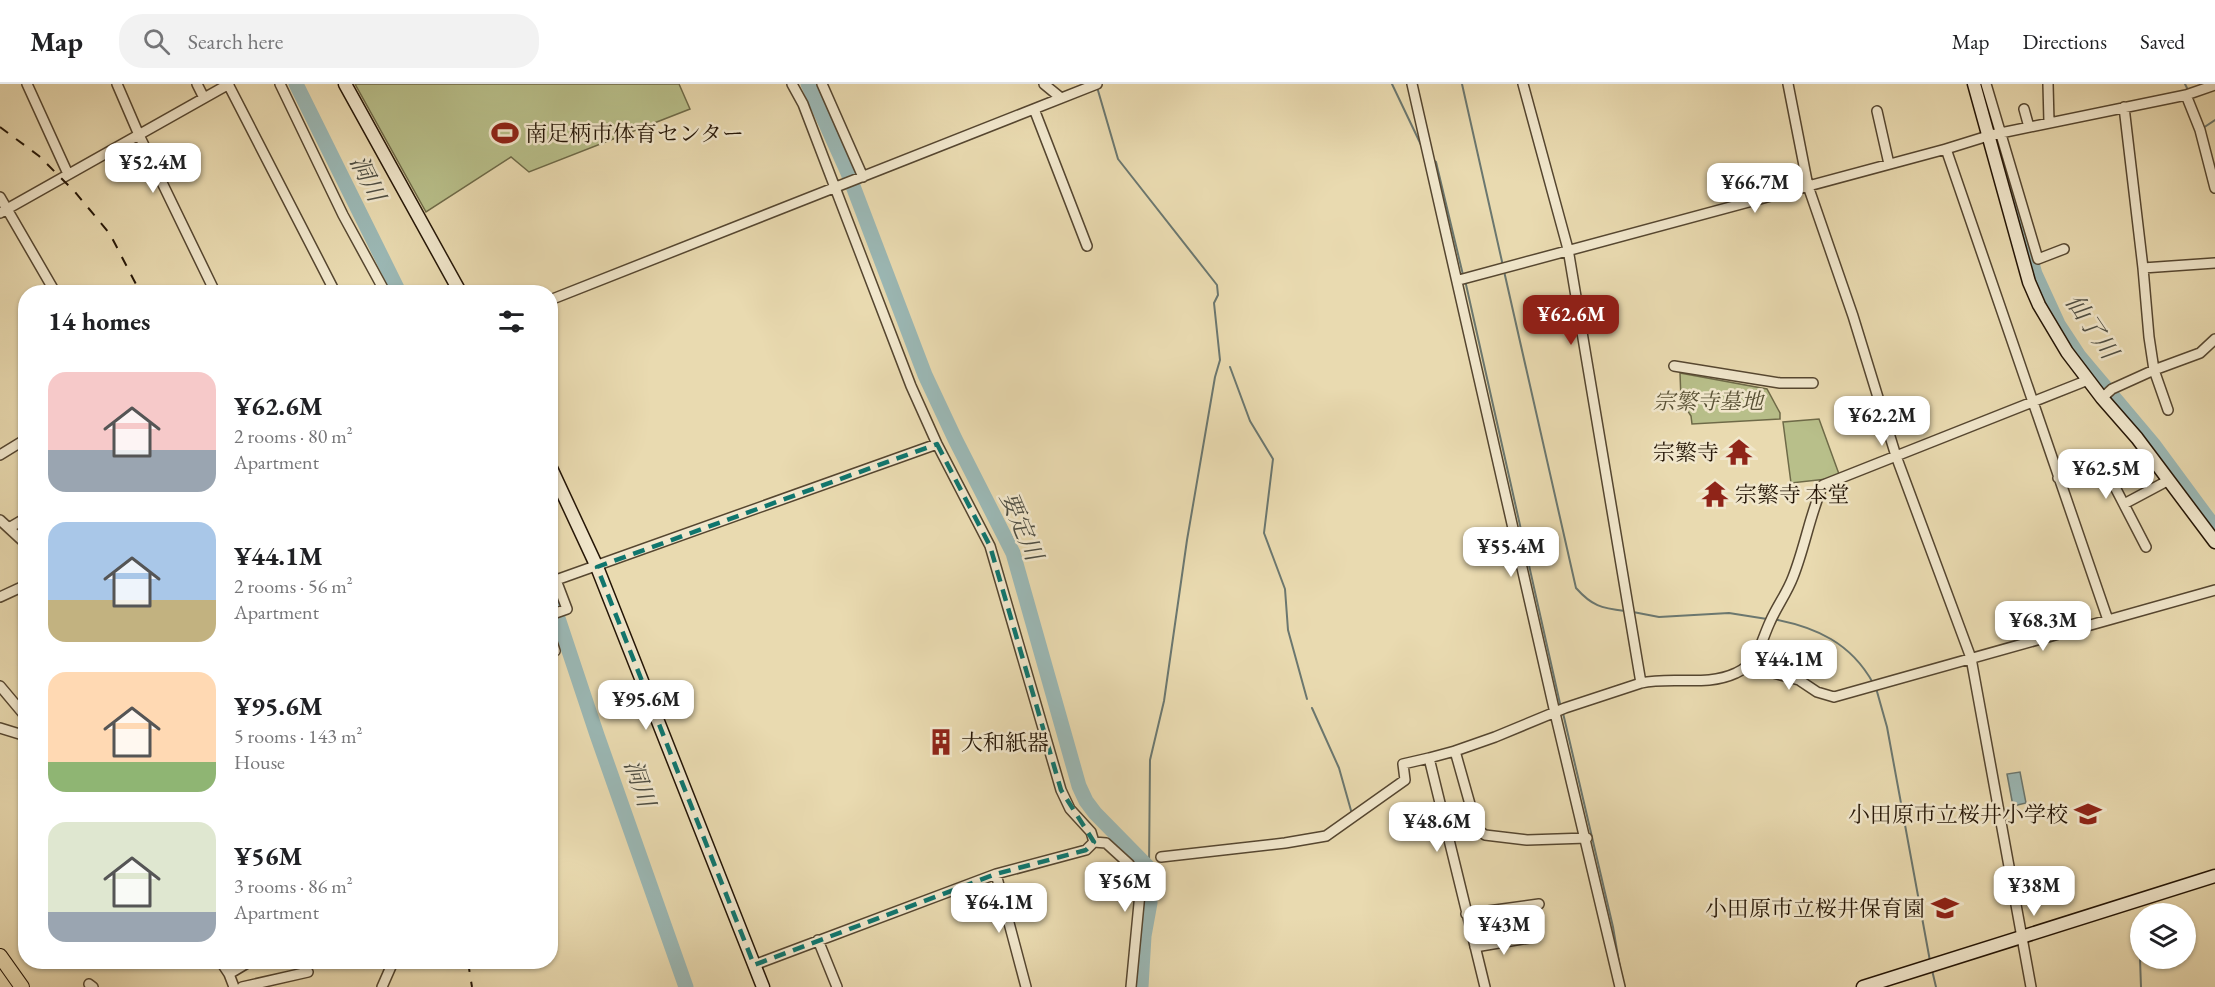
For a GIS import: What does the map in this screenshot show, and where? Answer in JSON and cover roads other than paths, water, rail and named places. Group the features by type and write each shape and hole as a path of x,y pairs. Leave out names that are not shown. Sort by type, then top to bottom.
{"main road":[{"path":"345,84 456,285"},
{"path":"1974,84 1994,134 2031,261 2039,305 2067,352 2088,380 2106,394 2215,542"},
{"path":"558,483 597,567 763,987"},
{"path":"1863,987 1896,982 2022,936 2215,876"},
{"path":"0,956 22,987"}],"street":[{"path":"27,84 68,174"},
{"path":"117,84 139,135 212,285"},
{"path":"197,84 204,99"},
{"path":"3,211 229,84 331,285"},
{"path":"280,84 343,215 380,285"},
{"path":"792,84 839,187 911,386 937,444 990,546 1060,790 1070,808 1091,832 1094,842"},
{"path":"822,84 861,178"},
{"path":"1044,84 1061,98"},
{"path":"1412,84 1559,711 1620,987"},
{"path":"1523,84 1568,249 1641,683"},
{"path":"1788,84 1808,186 1896,456 1971,658 2031,987"},
{"path":"1986,84 1994,134"},
{"path":"2048,84 2049,122"},
{"path":"558,297 1094,85"},
{"path":"1458,280 1946,149 1994,134 2186,95 2215,85"},
{"path":"2186,95 2200,130 2215,188"},
{"path":"2124,107 2149,337 2154,370 2168,410"},
{"path":"1034,109 1087,246"},
{"path":"2024,109 2029,127"},
{"path":"1877,111 1889,164"},
{"path":"1946,149 2034,403 2047,459 2058,478 2108,620"},
{"path":"0,197 3,211 51,285"},
{"path":"2031,261 2064,249"},
{"path":"2143,268 2215,263"},
{"path":"2106,394 2154,370 2200,353 2215,339"},
{"path":"1674,366 1700,372 1780,383 1813,383"},
{"path":"1161,857 1326,836 1405,780 1403,764 1495,738 1559,711 1641,683 1721,679 1736,674 1755,659 1769,623 1793,579 1823,485 2088,380"},
{"path":"2,450 18,443"},
{"path":"558,579 937,444"},
{"path":"2058,478 2095,459 2102,462 2146,547"},
{"path":"2124,504 2169,480"},
{"path":"0,520 18,536"},
{"path":"9,528 18,523"},
{"path":"558,585 567,609 558,612"},
{"path":"0,597 18,589"},
{"path":"1748,666 1799,680 1817,692 1834,697 2215,590"},
{"path":"0,686 18,707"},
{"path":"0,728 18,734"},
{"path":"1455,751 1477,829 1485,835 1527,840 1587,838"},
{"path":"1429,758 1485,987"},
{"path":"754,965 996,874 1086,850 1094,842 1106,843 1129,864 1137,877 1140,892 1131,987"},
{"path":"996,874 1026,987"},
{"path":"1466,914 1539,904"},
{"path":"1475,946 1529,938"},
{"path":"818,940 837,987"},
{"path":"226,969 234,987"},
{"path":"229,974 237,969"},
{"path":"382,987 390,969"},
{"path":"242,987 308,972"}],"water":[{"path":"2020,772 2026,803 2013,806 2007,774"}],"waterway":[{"name":"洞川","path":"296,84 396,285"},
{"name":"要定川","path":"808,84 848,173 925,375 1013,553 1079,786 1095,813 1149,868 1150,903 1144,936 1141,987"},
{"path":"1392,84 1423,149"},
{"path":"1462,84 1503,266"},
{"name":"仙了川","path":"1981,84 2035,274 2058,324 2079,356 2153,444 2215,528"},
{"path":"2185,84 2189,92"},
{"path":"1097,87 1118,159 1217,285 1218,295 1214,303 1220,360 1215,377 1187,540 1164,701 1150,760 1149,868"},
{"path":"2203,128 2215,120"},
{"path":"1432,160 1436,162 1463,275"},
{"path":"1504,271 1576,588 1587,599 1598,605 1625,611"},
{"path":"1465,280 1561,708"},
{"path":"1230,367 1250,421 1273,459 1264,533 1285,589 1288,630 1307,699"},
{"path":"1633,612 1659,617 1729,613 1767,619"},
{"name":"洞川","path":"558,618 686,987"},
{"path":"1773,619 1804,627 1831,639 1854,657 1873,683"},
{"path":"1876,688 1887,727 1930,961"},
{"path":"1312,708 1339,768 1352,814"},
{"path":"1563,713 1613,927 1621,974"},
{"path":"2140,969 2141,987"},
{"path":"1932,970 1936,987"}],"railway":[{"path":"0,127 39,156 75,192 110,234 136,285"},
{"path":"469,969 472,987"}],"place":[{"name":"南足柄市体育センター","path":"505,133"},
{"name":"宗繁寺","path":"1739,452"},
{"name":"宗繁寺 本堂","path":"1715,494"},
{"name":"大和紙器","path":"941,742"},
{"name":"小田原市立桜井小学校","path":"2088,814"},
{"name":"小田原市立桜井保育園","path":"1945,908"}],"park label":[{"name":"宗繁寺墓地","path":"1708,401"}]}
